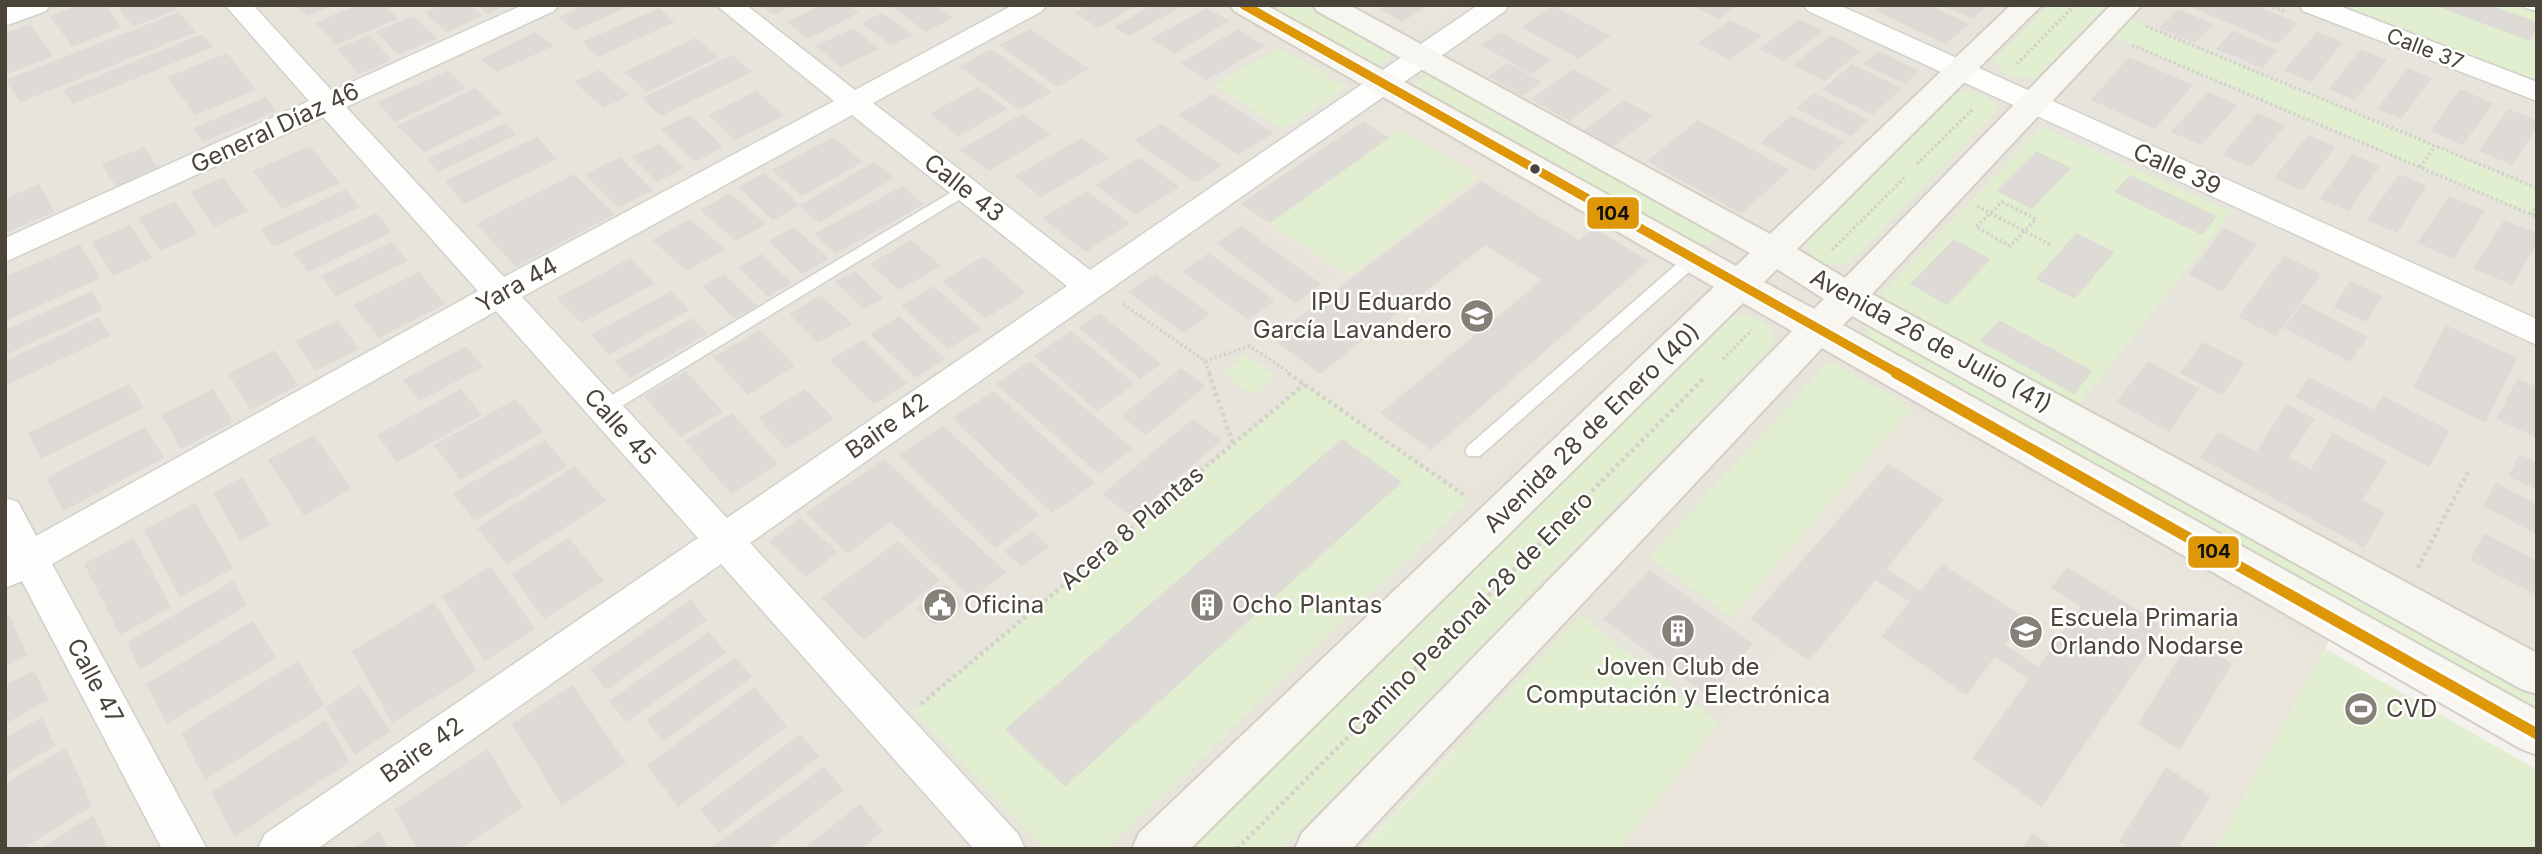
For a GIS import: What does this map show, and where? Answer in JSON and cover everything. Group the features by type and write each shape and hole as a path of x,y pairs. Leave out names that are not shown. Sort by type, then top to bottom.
{"main road":[{"name":"Avenida 26 de Julio (41)","path":"1244,5 1738,286 1818,328 2537,734"},
{"name":"Avenida 26 de Julio (41)","path":"1327,5 1774,251 1848,297 2537,675"},
{"name":"Avenida 28 de Enero (40)","path":"1156,849 2028,5"},
{"path":"1319,849 2117,18"}],"street":[{"path":"5,18 37,5"},
{"name":"Calle 45","path":"237,5 1003,849"},
{"name":"General Díaz 46","path":"5,251 545,5"},
{"name":"Calle 43","path":"729,5 1088,286"},
{"name":"Yara 44","path":"17,565 500,295 1032,5"},
{"name":"Baire 42","path":"280,849 1496,5"},
{"name":"Calle 39","path":"1817,5 2537,333"},
{"name":"Calle 37","path":"2312,5 2537,92"},
{"name":"Calle 47","path":"5,513 17,565 185,849"}],"lane":[{"path":"2530,5 2537,8"},
{"path":"603,409 965,189"},
{"path":"1474,451 1692,260"}],"path":[{"path":"2117,18 2537,188"},
{"path":"2117,18 2420,167 2534,216 2537,205"},
{"path":"2420,167 2434,146"},
{"path":"1907,162 1917,164 1925,172 1921,177"},
{"path":"1900,169 1906,176 1921,177 2051,245"},
{"path":"2002,202 2036,219 2010,246 1976,228 1991,213 2002,202"},
{"path":"1088,286 1107,293 1205,361 1233,444"},
{"path":"1205,361 1250,346 1470,499"},
{"path":"1715,354 1731,363"},
{"path":"1695,374 1711,383"},
{"name":"Camino Peatonal 28 de Enero","path":"1237,849 1703,379"},
{"name":"Acera 8 Plantas","path":"912,711 1305,384"},
{"path":"2402,601 2469,470"}],"shaded area":[{"path":"5,5 2537,5 2537,660 2363,567 2325,649 2215,849 1579,849 1454,749 1361,849 5,849"},
{"path":"1347,5 1463,5 1412,42"},
{"name":"IPU Eduardo García Lavandero","path":"1387,103 1699,285 1470,499 1250,346 1336,277 1232,207"},
{"name":"Escuela Primaria Orlando Nodarse","path":"1912,408 2325,649 2215,849 1619,849 1777,648 1732,617"}],"green space":[{"path":"1270,5 1303,5 1394,56 1379,66"},
{"path":"2050,5 2107,5 2034,79 2006,75 1994,60"},
{"path":"2342,5 2537,5 2537,81"},
{"path":"2129,19 2537,188 2537,217 2112,37"},
{"path":"1278,48 1348,87 1283,129 1214,86"},
{"path":"1427,75 1705,225 1715,233 1714,240 1704,245 1691,242 1414,85"},
{"path":"1959,91 1982,95 1999,109 1846,266 1819,263 1809,251 1808,241"},
{"path":"2042,127 2232,212 2078,406 1878,297"},
{"path":"1401,130 1479,176 1350,276 1270,223"},
{"path":"1743,315 1761,321 1772,331 1774,344 1282,849 1194,849 1724,317"},
{"path":"1872,329 2537,697 2537,709 1865,336 1867,330"},
{"path":"1246,355 1276,376 1254,395 1223,374"},
{"path":"1830,361 1912,408 1732,617 1649,557"},
{"path":"1305,384 1470,499 1107,849 1045,849 912,711"},
{"path":"1580,615 1719,723 1619,849 1362,849"},
{"name":"CVD","path":"2325,649 2537,770 2537,849 2215,849"}],"building":[{"path":"79,5 106,5 122,27 72,47 50,16"},
{"path":"117,5 174,5 177,10 133,27"},
{"path":"296,5 333,5 307,16"},
{"path":"357,5 385,5 398,19 336,45 315,23"},
{"path":"441,5 470,5 482,16 447,32 425,13"},
{"path":"478,5 506,5 488,14"},
{"path":"585,5 632,5 574,31 559,17"},
{"path":"794,5 773,15 763,7"},
{"path":"822,5 849,5 859,13 808,39 787,22"},
{"path":"890,5 935,5 953,18 926,32"},
{"path":"1088,5 1138,5 1098,28 1075,13"},
{"path":"1153,5 1184,5 1129,36 1114,27"},
{"path":"1386,5 1428,5 1402,22 1380,9"},
{"path":"1691,5 1737,5 1719,19"},
{"path":"1882,5 1929,5 1969,24 1946,44 1875,11"},
{"path":"1942,5 1988,5 1973,19"},
{"path":"2186,5 2254,5 2298,23 2278,44"},
{"path":"2433,5 2490,5 2537,22 2537,28 2530,41"},
{"path":"1553,6 1611,36 1579,59 1521,27"},
{"path":"659,8 675,22 598,57 582,42"},
{"path":"1207,8 1229,21 1174,54 1151,39"},
{"path":"2178,9 2213,24 2195,43 2159,28"},
{"path":"179,12 196,32 21,102 5,80"},
{"path":"882,13 912,35 891,45 862,23"},
{"path":"413,16 437,38 399,55 375,32"},
{"path":"1799,19 1823,31 1784,61 1759,49"},
{"path":"1730,20 1762,36 1729,60 1698,43"},
{"path":"30,24 53,56 7,74 5,33"},
{"path":"853,28 879,49 841,67 816,46"},
{"path":"1030,29 1089,69 1057,87 999,45"},
{"path":"1238,29 1265,46 1207,80 1181,63"},
{"path":"2233,31 2278,50 2262,68 2216,49"},
{"path":"536,32 553,46 497,72 481,59"},
{"path":"1501,32 1552,60 1531,74 1481,45"},
{"path":"2317,32 2343,42 2311,82 2284,70"},
{"path":"202,34 213,47 73,104 63,90"},
{"path":"369,35 392,60 359,74 337,49"},
{"path":"1831,35 1861,51 1824,81 1793,65"},
{"path":"695,38 719,57 647,92 624,72"},
{"path":"991,49 1052,92 1019,110 959,66"},
{"path":"2361,49 2387,60 2355,100 2329,89"},
{"path":"1878,51 1919,71 1905,84 1863,64"},
{"path":"227,53 256,90 195,115 167,77"},
{"path":"732,55 752,72 661,116 642,98"},
{"path":"2129,57 2193,85 2155,129 2091,100"},
{"path":"1508,63 1542,82 1522,96 1488,76"},
{"path":"1852,64 1902,88 1873,115 1822,90"},
{"path":"2408,68 2432,78 2401,119 2377,109"},
{"path":"1573,69 1611,90 1569,121 1531,99"},
{"path":"599,70 629,95 604,108 574,82"},
{"path":"448,71 466,88 395,122 377,102"},
{"path":"978,87 1007,109 959,136 930,114"},
{"path":"475,88 503,114 424,152 397,126"},
{"path":"2460,89 2493,103 2463,145 2430,131"},
{"path":"756,91 784,116 735,140 708,115"},
{"path":"2208,92 2238,105 2201,145 2171,132"},
{"path":"1814,93 1868,120 1851,136 1796,108"},
{"path":"1213,94 1273,133 1238,155 1178,115"},
{"path":"266,97 276,111 203,142 193,128"},
{"path":"1624,100 1653,116 1613,147 1583,131"},
{"path":"2508,109 2537,120 2537,127 2512,165 2479,151"},
{"path":"2257,113 2286,125 2251,167 2222,155"},
{"path":"1022,114 1051,134 989,171 960,150"},
{"path":"690,115 723,147 695,162 661,129"},
{"path":"1791,115 1845,141 1814,171 1760,143"},
{"path":"1698,120 1790,170 1741,214 1647,161"},
{"path":"1363,121 1389,138 1270,223 1240,204"},
{"path":"505,123 516,135 438,172 427,159"},
{"path":"1162,124 1222,165 1195,183 1134,140"},
{"path":"2308,135 2336,147 2302,191 2274,178"},
{"path":"537,137 557,159 464,204 445,181"},
{"path":"833,137 863,162 802,196 772,170"},
{"path":"1082,138 1109,158 1041,197 1014,176"},
{"path":"659,144 684,168 657,182 632,157"},
{"path":"310,146 340,183 282,209 253,171"},
{"path":"144,147 158,168 116,186 101,164"},
{"path":"2036,151 2071,168 2032,209 1996,191"},
{"path":"2352,154 2380,166 2349,211 2320,199"},
{"path":"620,157 653,190 618,208 585,174"},
{"path":"1139,158 1180,187 1135,215 1095,185"},
{"path":"874,162 894,178 819,223 799,206 773,220 738,187 765,173 800,205"},
{"path":"574,174 615,214 516,267 476,224"},
{"path":"2399,174 2427,186 2397,233 2367,220"},
{"path":"2130,175 2217,216 2202,235 2114,192"},
{"path":"223,177 248,211 214,227 190,192"},
{"path":"1481,181 1579,240 1594,228 1649,261 1431,450 1380,413 1542,280 1485,245 1320,374 1271,338"},
{"path":"39,184 55,212 5,233 5,198"},
{"path":"902,186 924,204 836,254 814,234"},
{"path":"346,189 360,207 274,247 261,229"},
{"path":"1087,191 1130,223 1086,252 1042,218"},
{"path":"730,193 766,224 736,241 700,210"},
{"path":"2449,196 2485,211 2454,259 2417,243"},
{"path":"175,201 198,234 160,251 138,218"},
{"path":"376,213 392,232 308,272 293,253"},
{"path":"690,219 725,249 687,271 652,240"},
{"path":"2504,220 2537,233 2537,245 2512,285 2473,268"},
{"path":"130,225 152,258 113,276 92,242"},
{"path":"1241,226 1321,284 1296,304 1216,243"},
{"path":"794,227 829,259 802,274 768,241"},
{"path":"2224,228 2257,244 2222,292 2189,274"},
{"path":"2076,233 2114,252 2075,299 2036,279"},
{"path":"1954,239 1991,259 1947,305 1910,284"},
{"path":"911,240 941,266 899,290 870,264"},
{"path":"392,242 408,261 336,296 321,276"},
{"path":"80,244 101,278 5,321 5,277"},
{"path":"1209,253 1275,301 1248,320 1182,271"},
{"path":"762,254 792,283 768,297 738,267"},
{"path":"984,256 1026,293 985,319 942,281"},
{"path":"2284,256 2322,274 2276,336 2238,317"},
{"path":"630,258 655,283 581,323 557,298"},
{"path":"855,271 883,298 864,309 835,282"},
{"path":"419,272 445,304 379,338 353,305"},
{"path":"724,274 757,306 734,319 702,286"},
{"path":"1155,274 1210,314 1183,333 1128,292"},
{"path":"2350,281 2383,296 2366,322 2334,307"},
{"path":"934,286 981,329 948,349 901,306"},
{"path":"92,291 103,310 5,355 5,330"},
{"path":"671,291 689,310 609,355 591,335"},
{"path":"821,295 852,324 818,343 789,314"},
{"path":"2302,303 2368,337 2350,362 2284,328"},
{"path":"1100,313 1161,364 1140,379 1079,328"},
{"path":"899,316 945,359 916,378 870,334"},
{"path":"99,317 110,336 5,386 5,361"},
{"path":"692,318 707,334 630,378 615,361"},
{"path":"338,320 359,349 316,371 295,341"},
{"path":"1999,320 2093,371 2074,394 1980,341"},
{"path":"2446,325 2517,358 2485,423 2413,387"},
{"path":"760,330 795,366 748,395 713,357"},
{"path":"1071,331 1135,384 1097,411 1034,356"},
{"path":"863,340 908,383 874,404 830,360"},
{"path":"2203,342 2245,363 2222,395 2180,373"},
{"path":"466,346 483,367 420,401 403,380"},
{"path":"274,350 299,385 251,410 228,374"},
{"path":"1030,361 1133,449 1099,474 996,384"},
{"path":"2148,361 2199,389 2169,432 2116,402"},
{"path":"1181,368 1206,386 1146,435 1121,416"},
{"path":"686,371 723,412 680,437 644,396"},
{"path":"2309,377 2374,410 2383,396 2450,431 2429,467 2295,397"},
{"path":"2517,378 2537,387 2537,438 2497,419"},
{"path":"129,384 144,408 41,459 28,433"},
{"path":"213,389 233,422 181,449 161,415"},
{"path":"461,389 482,415 397,462 377,435"},
{"path":"805,389 834,419 786,449 758,418"},
{"path":"994,391 1095,483 1052,513 952,418"},
{"path":"516,399 543,432 460,480 434,445"},
{"path":"2287,404 2315,419 2289,458 2311,469 2333,433 2387,461 2363,500 2385,512 2364,548 2200,458 2218,432 2256,452"},
{"path":"732,413 778,464 731,494 685,441"},
{"path":"1193,419 1222,440 1132,517 1102,494"},
{"path":"943,425 1039,515 995,548 899,455"},
{"path":"145,427 164,458 63,511 46,478"},
{"path":"314,435 351,489 304,516 268,460"},
{"name":"Ocho Plantas","path":"1342,439 1402,482 1065,787 1005,729"},
{"path":"545,440 567,466 474,521 453,493"},
{"path":"2520,454 2537,463 2537,490 2508,476"},
{"path":"884,459 1006,572 972,599 891,522 847,554 806,513"},
{"path":"1888,464 1944,499 1886,569 1920,591 1942,564 2025,618 2005,645 2038,667 2081,607 2051,588 2067,567 2165,627 2042,807 1972,758 2029,679 1995,657 1966,695 1881,636 1910,602 1876,580 1809,661 1750,619"},
{"path":"575,466 606,501 507,565 477,528"},
{"path":"243,477 270,525 240,541 213,493"},
{"path":"2496,483 2537,504 2537,534 2483,506"},
{"path":"195,503 234,568 180,597 144,530"},
{"path":"800,518 838,552 806,577 769,542"},
{"path":"1032,531 1049,547 1021,567 1004,551"},
{"path":"2484,533 2537,561 2537,596 2470,560"},
{"path":"134,538 171,607 120,635 84,564"},
{"path":"569,538 604,581 544,619 511,574"},
{"path":"898,541 940,580 864,640 821,598"},
{"path":"491,566 535,629 485,661 442,596"},
{"name":"Joven Club de Computación y Electrónica","path":"1650,570 1753,644 1708,696 1603,619"},
{"path":"233,581 247,605 140,670 127,642"},
{"name":"Oficina","path":"946,585 964,603 934,626 916,608"},
{"path":"691,600 707,620 606,690 590,669"},
{"path":"434,602 477,671 392,723 352,651"},
{"path":"9,614 27,655 5,667 5,615"},
{"path":"253,621 276,658 167,724 146,684"},
{"path":"709,632 726,652 626,722 609,701"},
{"path":"2191,639 2232,664 2180,750 2138,724"},
{"path":"735,657 752,677 663,741 646,720"},
{"path":"298,661 325,705 205,780 181,733"},
{"path":"34,670 48,700 5,724 5,686"},
{"path":"360,685 391,731 355,755 325,708"},
{"path":"573,685 626,763 562,806 512,724"},
{"path":"755,687 787,726 678,807 647,765"},
{"path":"42,717 55,746 5,775 5,738"},
{"path":"326,720 350,762 234,837 211,792"},
{"path":"800,734 820,756 719,833 700,809"},
{"path":"66,748 92,806 22,849 5,849 5,783"},
{"path":"488,749 523,807 460,849 417,849 395,809"},
{"path":"824,767 844,790 768,849 709,849"},
{"path":"2166,767 2210,796 2178,849 2129,849 2119,842"},
{"path":"860,804 883,831 861,849 803,849"},
{"path":"94,815 108,849 39,849"},
{"path":"379,831 389,849 352,849"},
{"path":"2032,833 2054,849 2022,849"}],"transit line":[{"name":"104","path":"1244,5 2537,734"}],"place":[{"name":"IPU Eduardo García Lavandero","path":"1477,316"},
{"name":"Oficina","path":"940,605"},
{"name":"Ocho Plantas","path":"1207,605"},
{"name":"Joven Club de Computación y Electrónica","path":"1678,631"},
{"name":"Escuela Primaria Orlando Nodarse","path":"2026,632"},
{"name":"CVD","path":"2361,709"}]}
